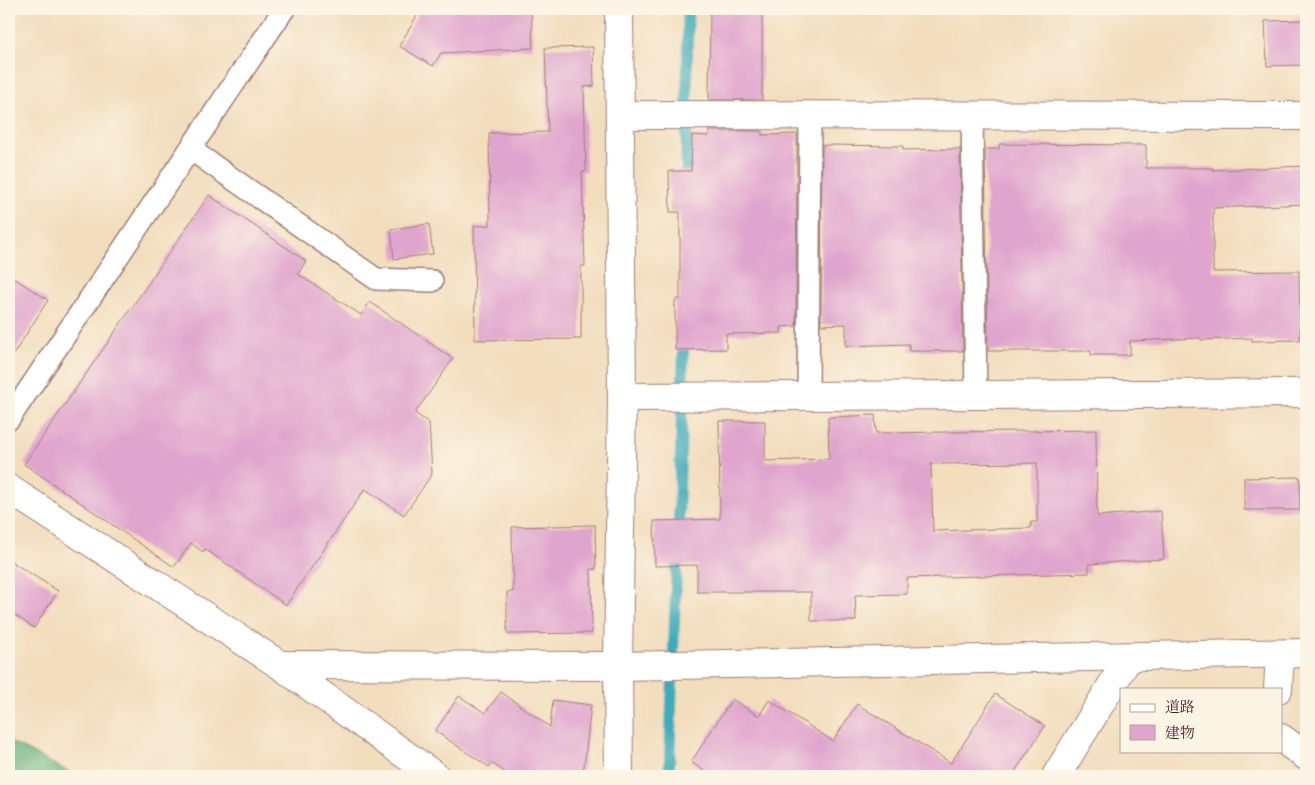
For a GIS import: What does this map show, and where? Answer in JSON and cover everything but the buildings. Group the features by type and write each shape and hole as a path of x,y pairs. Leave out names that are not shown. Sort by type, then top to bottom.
{"street":[{"path":"619,9 622,396 618,666 619,776"},
{"path":"620,115 1306,116"},
{"path":"622,396 1306,393"},
{"path":"9,489 280,664 436,776"},
{"path":"280,664 618,666 1306,653"},
{"path":"1278,688 1280,654"},
{"path":"1056,776 1129,657"},
{"path":"1282,739 1306,756"}],"lane":[{"path":"9,419 284,9"},
{"path":"808,396 810,115"},
{"path":"972,115 976,395"},
{"path":"190,149 376,279 432,281"}],"green space":[{"path":"9,741 77,776 9,776"}],"waterway":[{"path":"686,185 688,9"},
{"path":"678,535 684,336"},
{"path":"669,776 677,551"}]}
